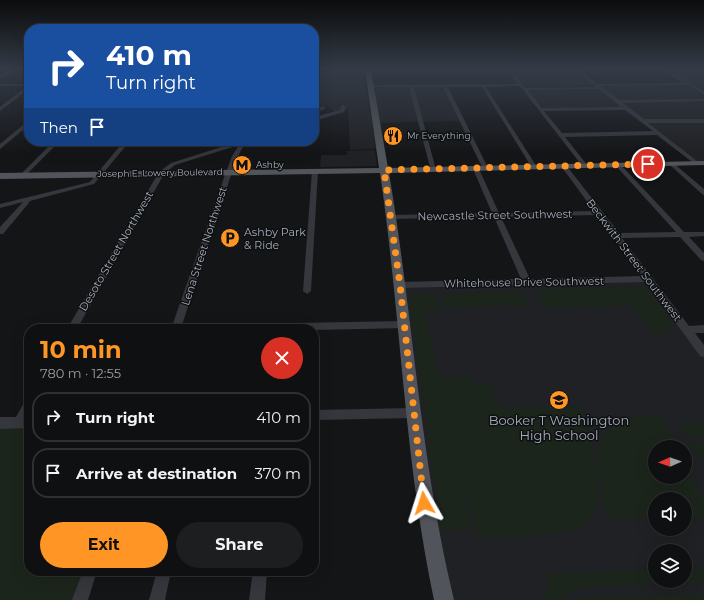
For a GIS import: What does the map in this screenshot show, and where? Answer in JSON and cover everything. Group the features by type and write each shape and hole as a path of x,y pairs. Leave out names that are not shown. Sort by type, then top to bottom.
{"main road":[{"path":"373,98 400,285 425,514 434,561 444,600"},
{"name":"Joseph E. Lowery Boulevard","path":"0,176 433,170 701,163"}],"street":[{"path":"1,108 16,98"},
{"path":"414,98 433,170"},
{"path":"454,98 497,215 527,282"},
{"path":"491,98 534,167"},
{"path":"531,98 585,166"},
{"path":"613,98 701,163"},
{"path":"618,102 704,100"},
{"path":"319,118 342,111 343,107"},
{"path":"319,109 323,108"},
{"path":"540,110 627,108"},
{"path":"643,121 704,121"},
{"path":"0,147 24,126"},
{"path":"560,135 659,133"},
{"path":"22,176 52,146"},
{"path":"0,206 92,183 123,146"},
{"path":"160,173 173,164 229,146"},
{"name":"Lena Street Northwest","path":"178,324 229,172 235,156 241,146"},
{"path":"672,164 704,193"},
{"path":"618,165 704,258"},
{"name":"Beckwith Street Southwest","path":"564,166 704,353"},
{"path":"307,291 315,171"},
{"name":"Desoto Street Northwest","path":"75,324 160,173"},
{"path":"0,232 26,203 27,199"},
{"name":"Newcastle Street Southwest","path":"391,218 599,213"},
{"path":"616,236 704,234"},
{"name":"Whitehouse Drive Southwest","path":"400,285 648,279"},
{"path":"319,326 404,325"},
{"path":"686,330 704,329"},
{"path":"319,415 414,413"},
{"path":"0,423 24,423"},
{"path":"80,600 88,576"},
{"path":"157,600 163,576"},
{"path":"257,600 259,576"}],"shaded area":[{"path":"319,98 367,98 372,121 375,98 450,98 462,121 372,123 376,149 350,150 348,108 335,112 327,106 319,105"},
{"path":"534,98 704,98 704,163 698,163 622,107 543,108"},
{"path":"375,150 377,166 320,167 321,155 347,155 347,151"},
{"name":"Booker T Washington High School","path":"648,279 704,354 704,600 444,600 401,285"},
{"path":"645,286 675,326 668,329 665,333 653,335 632,305 611,306 612,308 602,308 600,306 545,308 536,290"},
{"path":"523,291 530,307 505,305 446,308 441,294"},
{"path":"408,293 434,293 438,312 425,313 438,377 470,376 472,383 491,383 497,402 500,402 502,408 579,406 591,434 599,499 594,515 583,526 559,533 532,536 477,536 453,434 472,529 441,531"},
{"path":"660,414 673,440 648,440 648,484 692,484 692,475 704,498 704,518 692,519 692,492 648,492 648,519 608,519 598,478 596,456 604,435 626,418"},
{"path":"24,422 24,576 84,576 75,600 0,600 0,423"},
{"path":"679,423 704,424 704,439 687,438"},
{"path":"692,442 704,443 704,459 698,459 692,448"},
{"path":"704,567 704,583 692,583 692,568"},
{"path":"648,569 648,585 589,587 571,591 561,600 542,600 545,593 549,589 544,574"},
{"path":"704,594 704,600 574,600 573,598"}],"place":[{"name":"Mr Everything","path":"393,136"},
{"name":"Ashby","path":"242,165"},
{"name":"Ashby Park & Ride","path":"230,238"},
{"name":"Booker T Washington High School","path":"559,400"}],"route":[{"path":"424,503 400,285 384,170 648,164"}]}
